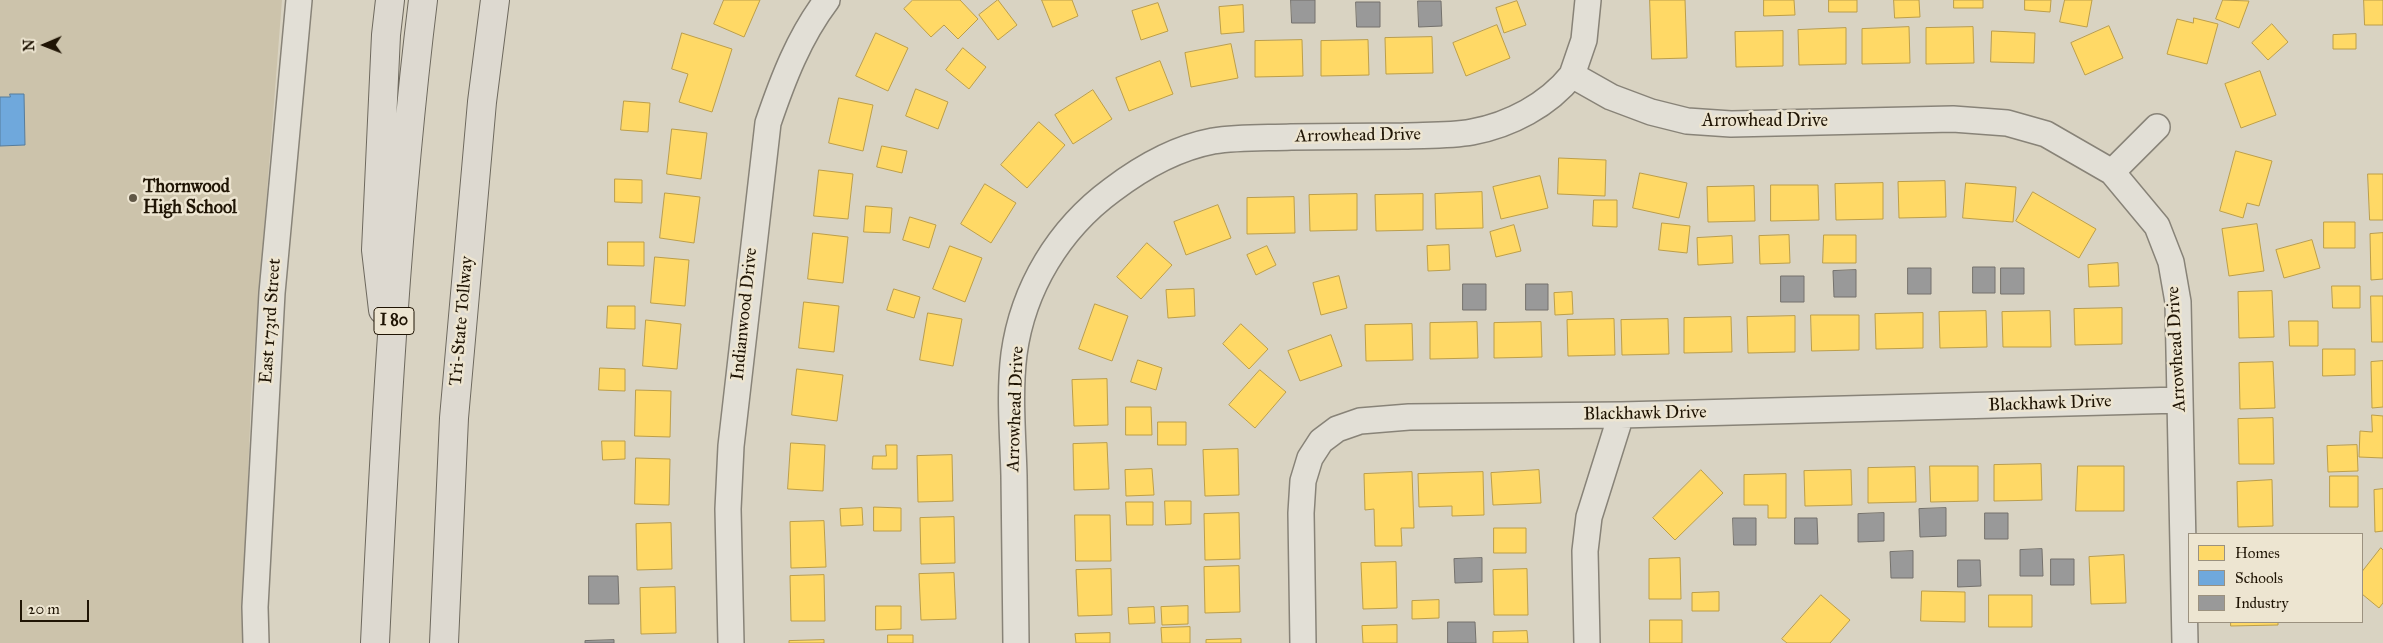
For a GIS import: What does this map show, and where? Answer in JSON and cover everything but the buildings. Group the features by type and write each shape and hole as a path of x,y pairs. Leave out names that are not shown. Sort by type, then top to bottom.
{"highway":[{"path":"390,0 386,36 376,250 390,376"},
{"name":"I 80","path":"375,643 390,376 414,74 423,0"},
{"name":"Tri-State Tollway","path":"444,643 454,418 482,102 495,0"},
{"path":"482,102 513,0"}],"street":[{"name":"East 173rd Street","path":"256,643 255,607 272,293 299,0"},
{"name":"Indianwood Drive","path":"731,643 728,509 731,446 768,123 791,61 802,39 827,0"},
{"path":"1572,75 1584,40 1588,0"},
{"name":"Arrowhead Drive","path":"1016,643 1012,402 1014,353 1024,313 1039,273 1063,235 1095,202 1135,172 1172,154 1212,141 1256,138 1431,135 1472,132 1510,120 1542,104 1558,92 1572,75 1611,97 1650,112 1687,121 1730,124 1954,119 2008,123 2046,134 2112,172 2157,226 2171,262 2178,302 2184,643"},
{"path":"2112,172 2157,127"},
{"name":"Blackhawk Drive","path":"1303,643 1301,513 1303,480 1310,458 1321,441 1337,429 1360,421 1408,417 1621,415 2180,400"},
{"path":"1587,643 1585,551 1589,517 1621,415"}],"shaded area":[{"name":"Thornwood High School","path":"0,0 282,0 251,397 242,643 0,643"}],"place":[{"name":"Thornwood High School","path":"133,198"}]}
